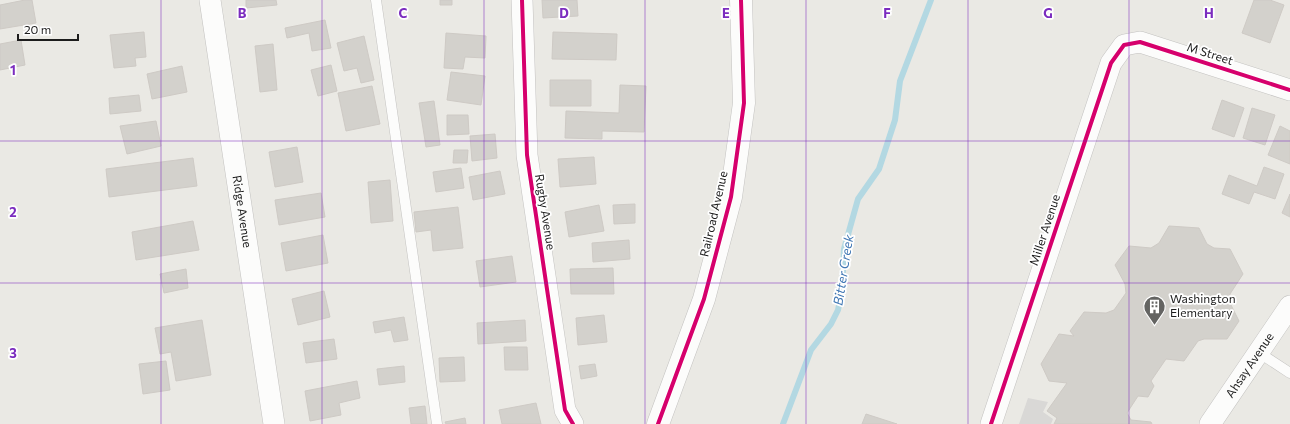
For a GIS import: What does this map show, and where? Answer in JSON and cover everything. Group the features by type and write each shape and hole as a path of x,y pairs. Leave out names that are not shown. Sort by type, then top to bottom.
{"street":[{"name":"Ridge Avenue","path":"210,0 274,424"},
{"name":"Rugby Avenue","path":"522,0 527,155 565,410 573,424"},
{"name":"Railroad Avenue","path":"658,424 704,299 731,196 744,103 741,0"},
{"name":"M Street","path":"1124,45 1140,42 1290,90"},
{"name":"Miller Avenue","path":"991,424 1111,63 1124,45"},
{"name":"Ahsay Avenue","path":"1210,424 1290,306"}],"lane":[{"path":"376,0 438,424"},
{"path":"1258,352 1290,373"}],"shaded area":[{"path":"1028,398 1048,402 1043,412 1053,419 1051,424 1019,424"}],"building":[{"path":"32,0 36,23 0,29 0,5"},
{"path":"246,0 276,0 277,5 246,8"},
{"path":"440,0 452,0 452,5 440,5"},
{"path":"542,0 577,0 578,16 543,18"},
{"path":"1254,0 1270,0 1284,5 1270,43 1242,33"},
{"path":"325,20 331,48 312,51 309,33 287,38 285,28"},
{"path":"144,32 146,57 135,58 136,66 114,68 110,35"},
{"path":"553,32 617,34 616,60 552,59"},
{"path":"446,33 486,36 485,58 465,57 463,69 444,68"},
{"path":"364,36 374,80 361,83 357,68 344,71 337,43"},
{"path":"21,40 25,65 0,70 0,44"},
{"path":"273,44 277,90 260,92 255,46"},
{"path":"331,65 337,91 318,96 311,70"},
{"path":"182,66 187,92 152,99 147,74"},
{"path":"451,72 485,76 481,105 447,100"},
{"path":"550,80 591,80 591,106 550,106"},
{"path":"620,85 646,86 644,132 602,131 602,139 565,138 566,111 619,113"},
{"path":"372,86 380,124 346,131 338,93"},
{"path":"139,95 141,111 110,114 109,98"},
{"path":"1222,100 1244,108 1234,137 1212,129"},
{"path":"434,101 440,145 426,147 419,103"},
{"path":"1252,108 1275,115 1265,145 1243,138"},
{"path":"447,115 468,115 469,134 447,135"},
{"path":"156,121 161,146 127,154 120,126"},
{"path":"1280,126 1290,131 1290,164 1268,155"},
{"path":"495,134 497,158 472,161 470,136"},
{"path":"297,147 303,182 275,187 269,152"},
{"path":"454,150 468,150 467,163 453,163"},
{"path":"594,157 596,184 560,187 558,159"},
{"path":"193,158 197,186 109,197 106,169"},
{"path":"1264,167 1284,174 1275,199 1254,192 1249,204 1222,194 1229,175 1257,186"},
{"path":"461,168 464,188 436,192 433,172"},
{"path":"500,171 505,194 473,200 469,177"},
{"path":"390,180 393,221 371,223 368,182"},
{"path":"321,193 325,217 279,225 275,200"},
{"path":"1290,194 1290,217 1282,213"},
{"path":"635,204 635,223 614,224 613,205"},
{"path":"599,205 604,231 569,237 565,212"},
{"path":"458,207 463,248 433,251 431,230 416,232 414,212"},
{"path":"193,221 199,250 136,260 132,232"},
{"name":"Washington Elementary","path":"1169,226 1199,228 1207,244 1214,248 1230,249 1243,274 1230,294 1229,301 1239,321 1227,339 1204,339 1198,341 1184,361 1166,359 1151,381 1154,386 1148,397 1138,396 1127,413 1131,420 1151,422 1152,424 1054,424 1057,418 1047,411 1067,383 1049,381 1041,364 1059,334 1074,336 1070,331 1084,312 1106,313 1114,310 1126,293 1125,284 1115,265 1129,246 1151,248 1159,243"},
{"path":"323,235 328,263 286,271 281,243"},
{"path":"629,240 630,259 593,262 592,243"},
{"path":"512,256 516,282 480,287 476,261"},
{"path":"613,268 614,294 571,294 570,269"},
{"path":"186,269 188,288 164,293 160,274"},
{"path":"324,291 330,317 298,325 292,299"},
{"path":"604,315 607,342 578,345 576,318"},
{"path":"404,317 408,340 394,342 391,330 375,333 373,322"},
{"path":"202,320 211,375 176,381 171,352 160,354 155,328"},
{"path":"525,320 526,341 478,344 477,323"},
{"path":"334,339 337,359 306,363 303,343"},
{"path":"504,347 527,347 528,370 505,370"},
{"path":"464,357 465,381 440,382 439,358"},
{"path":"166,361 170,390 143,394 139,364"},
{"path":"595,364 597,376 581,379 579,366"},
{"path":"404,366 405,382 379,385 377,369"},
{"path":"357,381 360,398 339,403 341,415 310,421 305,391"},
{"path":"536,403 541,424 502,424 499,410"},
{"path":"425,406 427,424 411,424 409,408"},
{"path":"866,414 897,424 862,424"},
{"path":"465,418 466,424 446,424 445,422"}],"waterway":[{"name":"Bitter Creek","path":"783,424 811,350 831,324 838,310 842,290 844,249 858,199 879,169 895,120 900,81 931,0"}],"cycle path":[{"path":"522,0 527,155 565,410 573,424"},
{"path":"658,424 704,299 731,197 744,103 741,0"},
{"path":"991,424 1111,63 1124,45 1140,42 1290,90"}],"place":[{"name":"Washington Elementary","path":"1155,326"}]}
